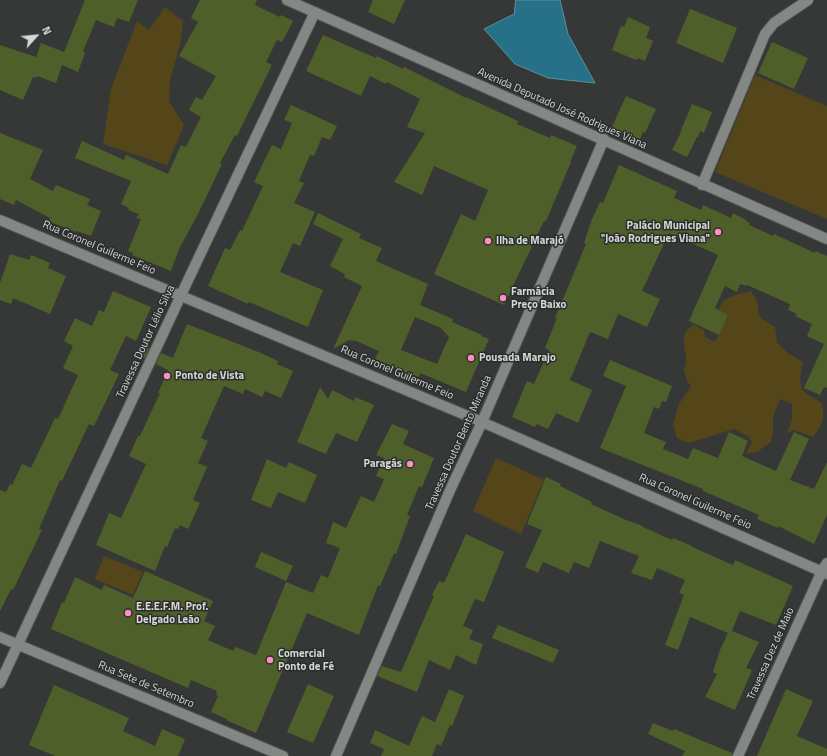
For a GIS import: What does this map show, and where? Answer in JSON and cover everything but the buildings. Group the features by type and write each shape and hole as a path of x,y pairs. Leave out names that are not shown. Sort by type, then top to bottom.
{"street":[{"name":"Avenida Deputado José Rodrigues Viana","path":"287,0 604,139 702,185 827,239"},
{"path":"702,185 765,34 774,23 808,0"},
{"name":"Travessa Doutor Lélio Silva","path":"0,683 315,12"},
{"name":"Travessa Doutor Bento Miranda","path":"336,756 451,488 482,422 604,139"},
{"name":"Rua Coronel Guilerme Feio","path":"0,220 482,422 825,569"},
{"name":"Travessa Dez de Maio","path":"738,756 825,569"},
{"name":"Rua Sete de Setembro","path":"0,637 283,756"}],"shaded area":[{"path":"165,7 183,21 180,45 170,80 169,101 184,125 167,165 103,144 111,89 137,21 149,30"},
{"path":"755,75 827,106 827,219 715,172"},
{"path":"751,291 757,302 759,314 762,319 775,327 777,343 788,353 803,362 800,376 801,387 807,394 821,403 823,407 822,421 818,430 813,437 794,430 787,433 792,419 792,404 780,399 773,417 771,442 757,452 746,453 752,442 748,436 734,429 689,443 677,438 673,424 679,404 691,386 687,381 684,369 686,364 686,355 684,338 686,333 693,324 704,330 705,337 715,342 728,315 718,310 723,301 735,295"},
{"path":"496,458 544,480 521,534 473,511"},
{"path":"104,556 143,572 133,595 95,579"}],"water":[{"path":"516,0 560,0 568,34 595,83 548,78 515,64 484,29 514,14"}],"place":[{"name":"Palácio Municipal \"João Rodrigues Viana\"","path":"718,232"},
{"name":"Ilha de Marajó","path":"488,241"},
{"name":"Farmácia Preço Baixo","path":"503,298"},
{"name":"Pousada Marajo","path":"471,358"},
{"name":"Ponto de Vista","path":"167,376"},
{"name":"Paragás","path":"410,464"},
{"name":"E.E.E.F.M. Prof. Delgado Leão","path":"128,613"},
{"name":"Comercial Ponto de Fé","path":"270,660"}]}
